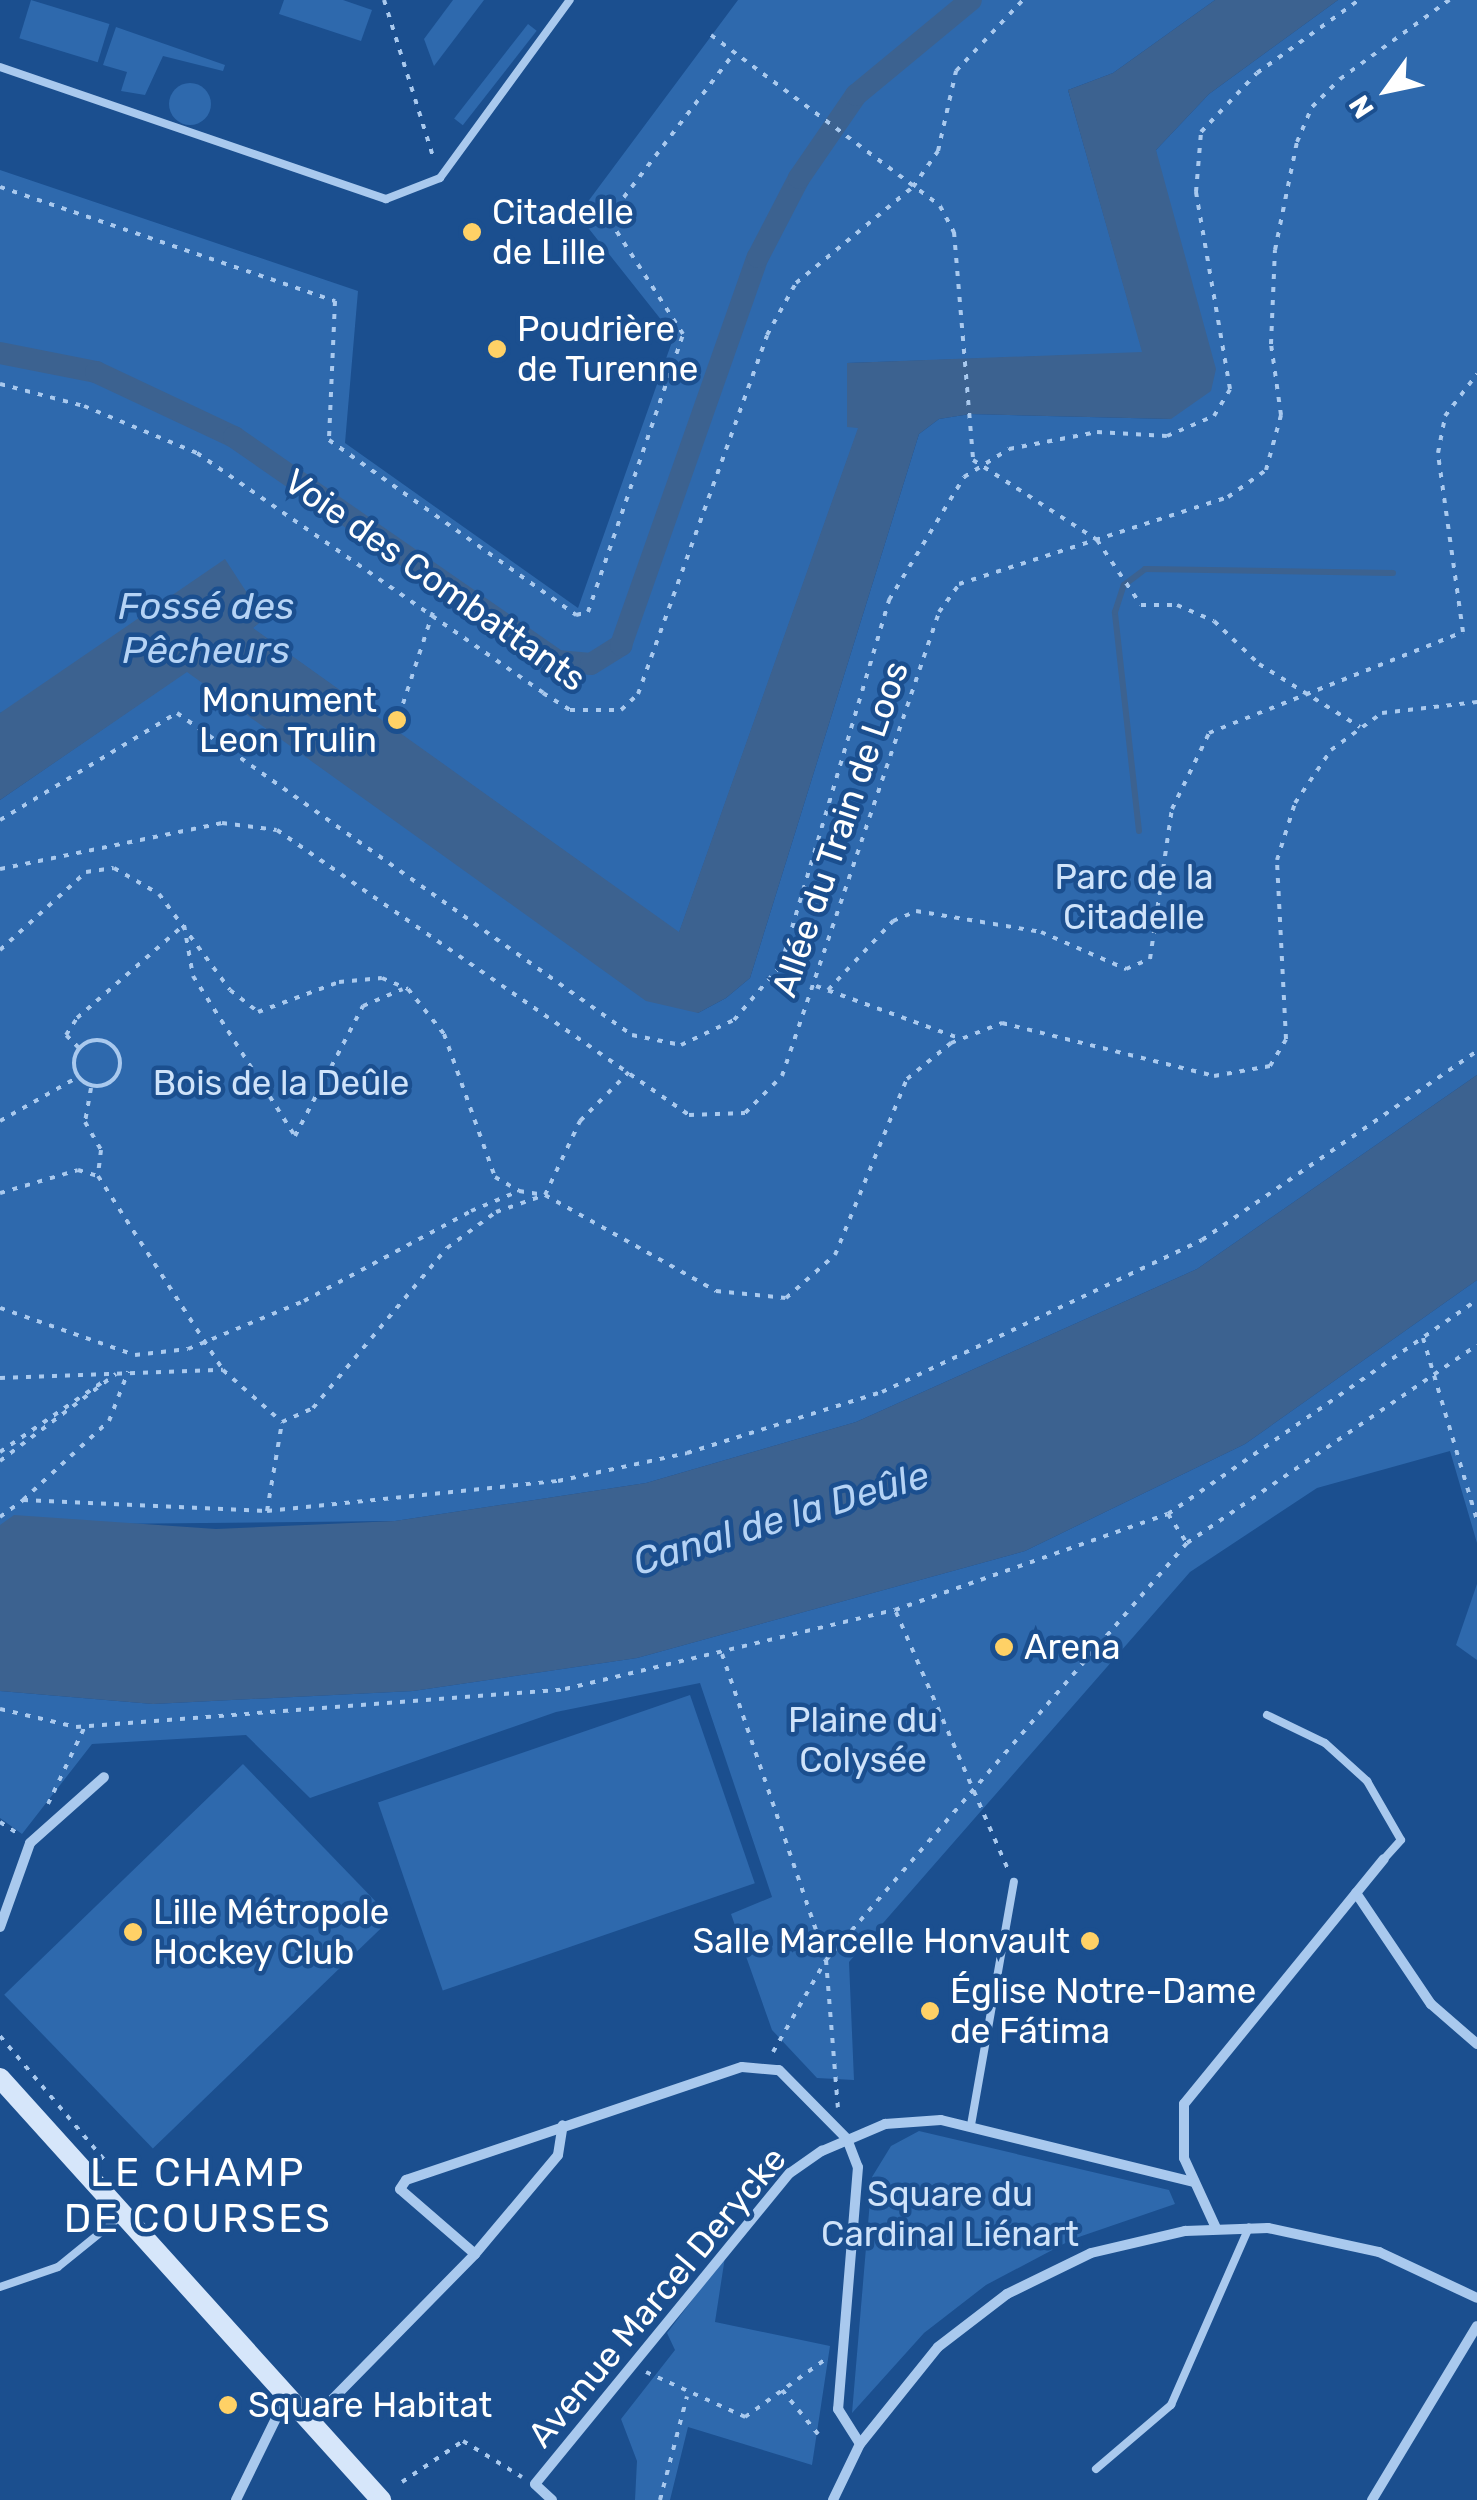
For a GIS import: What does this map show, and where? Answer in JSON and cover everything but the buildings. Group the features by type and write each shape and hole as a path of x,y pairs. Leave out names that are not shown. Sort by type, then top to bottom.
{"street":[{"path":"0,1927 30,1843 104,1778"},
{"path":"1216,2228 1181,2143 1184,2104 1384,1859"},
{"path":"1356,1893 1431,2004 1477,2044"},
{"path":"475,2254 403,2183 563,2124 767,2064 847,2139 859,2180 847,2346 838,2409 860,2444"},
{"path":"0,2078 313,2419 381,2500"},
{"name":"Avenue Marcel Derycke","path":"552,2500 535,2484 790,2173 847,2139 904,2121 972,2126 1194,2182"},
{"path":"313,2419 475,2254 558,2155 563,2124"},
{"path":"833,2500 860,2444 938,2347 1032,2278 1120,2244 1216,2228 1249,2227 1357,2244 1477,2298"},
{"path":"1372,2500 1477,2326"},
{"path":"236,2500 289,2393"}],"lane":[{"path":"0,68 386,199 440,178 570,0"},
{"path":"1267,1714 1325,1743 1368,1781 1401,1840 1384,1859"},
{"path":"972,2126 1014,1882"},
{"path":"0,2287 58,2268 122,2215"},
{"path":"1096,2469 1171,2405 1249,2227"}],"path":[{"path":"384,0 440,178"},
{"name":"Voie des Combattants","path":"0,384 84,406 196,453 433,612 570,710 621,710 638,694 766,335 796,282 913,187 938,151 956,71 1023,0"},
{"path":"0,820 176,713 632,1035 660,1044 704,1038 734,1020 781,964 889,600 978,463 1097,432 1168,436 1214,416 1230,389 1196,192 1200,132 1257,73 1360,0"},
{"name":"Allée du Train de Loos","path":"0,869 222,823 278,830 688,1115 744,1114 782,1076 938,612 959,584 1228,497 1266,470 1280,415 1271,344 1274,250 1297,142 1312,106 1340,78 1449,0"},
{"path":"711,35 842,138 913,187 954,232 964,415 978,463 1098,540 1140,605 1178,606 1214,621 1306,693 1360,728"},
{"path":"0,186 335,300 329,440 576,615 588,612 683,334 608,218 734,52"},
{"path":"828,990 894,921 916,911 1040,932 1126,969 1150,959 1187,764 1222,725 1463,632 1438,453 1444,416 1477,374"},
{"path":"398,716 433,612"},
{"path":"0,950 100,867 144,881 184,925 230,990 258,1012 339,982 382,978 408,989 444,1034 495,1177 519,1191 544,1195 716,1291 786,1298 835,1255 906,1079 962,1039 1002,1023 1214,1076 1270,1066 1286,1039 1276,860 1294,803 1360,728 1382,713 1477,702"},
{"path":"184,925 193,976 287,1134 301,1131 363,1006 408,989"},
{"path":"78,1077 78,1048 66,1034 77,1018 184,925"},
{"path":"814,985 962,1039"},
{"path":"78,1048 99,1039 118,1052 113,1080 91,1086 78,1077"},
{"path":"23,1500 267,1511 558,1481 687,1453 882,1392 1202,1240 1477,1051"},
{"path":"282,1422 312,1408 447,1248 496,1212 544,1195 580,1122 629,1072"},
{"path":"0,1121 78,1077"},
{"path":"91,1086 84,1122 101,1150 98,1176 202,1342 224,1370 282,1422"},
{"path":"0,1193 78,1170 98,1176"},
{"path":"0,1308 135,1355 202,1342 519,1191"},
{"path":"0,1709 85,1726 564,1689 895,1610 1168,1514 1477,1300"},
{"path":"1423,1338 1477,1520"},
{"path":"767,2064 826,1960 970,1787 1186,1542 1477,1345"},
{"path":"0,1378 224,1370"},
{"path":"0,1517 109,1421 128,1372"},
{"path":"0,1452 117,1373"},
{"path":"0,1460 117,1373"},
{"path":"267,1511 282,1422"},
{"path":"1168,1514 1186,1542"},
{"path":"895,1610 1014,1882"},
{"path":"722,1654 826,1960 839,2106 831,2122"},
{"path":"0,1822 30,1843 85,1726"},
{"path":"0,2036 112,2171"},
{"path":"635,2362 687,2396 746,2417 847,2346"},
{"path":"782,2390 818,2434"},
{"path":"660,2500 687,2396"},
{"path":"402,2482 463,2442 535,2484"}],"green space":[{"path":"31,0 109,24 98,62 19,38"},
{"path":"284,0 343,0 372,10 361,41 279,14"},
{"path":"453,0 484,0 434,66 424,39"},
{"path":"738,0 1215,0 1113,73 1068,90 1143,353 847,363 848,427 859,427 679,933 252,628 264,619 0,713 0,170 358,291 345,443 578,608 674,336 578,215"},
{"name":"Parc de la Citadelle","path":"1338,0 1477,0 1477,1075 1197,1269 856,1422 646,1483 395,1521 0,1525 0,800 187,671 698,1013 726,998 750,978 919,434 939,419 970,414 1171,419 1156,150 1209,94"},
{"path":"528,24 537,31 463,125 454,119"},
{"path":"116,27 225,65 223,71 163,56 145,95 121,91 127,72 103,65"},
{"path":"190,83 205,89 211,104 205,119 190,125 175,119 169,104 175,89"},
{"name":"Plaine du Colysée","path":"1477,1280 1477,1543 1450,1451 1317,1488 1190,1572 849,1962 854,2080 817,2078 772,2030 731,1914 772,1897 700,1683 556,1712 310,1798 246,1735 92,1744 22,1834 0,1818 0,1691 153,1704 413,1691 637,1658 1025,1551 1245,1444"},
{"path":"1477,1584 1477,1660 1456,1645"},
{"path":"690,1695 755,1883 443,1991 378,1802"},
{"path":"243,1764 392,1918 153,2149 4,1995"},
{"name":"Square du Cardinal Liénart","path":"919,2131 1169,2190 1175,2204 1073,2239 986,2285 924,2333 852,2413 872,2177 891,2146"},
{"path":"725,2257 715,2322 830,2346 812,2465 688,2427 670,2500 635,2500 637,2461 621,2419 675,2350 667,2333"}],"water":[{"name":"Fossé des Pêcheurs","path":"1215,0 1338,0 1209,94 1156,150 1216,369 1211,391 1171,419 970,414 939,419 919,434 750,978 726,998 698,1013 646,1001 187,672 0,800 0,713 225,559 264,619 253,628 679,932 858,428 847,427 847,363 1142,352 1068,90 1113,73"},
{"name":"Canal de la Deûle","path":"1477,1075 1477,1280 1245,1444 1025,1551 637,1658 413,1691 153,1704 0,1691 0,1525 14,1515 216,1529 395,1521 646,1483 856,1422 1197,1269"}],"waterway":[{"path":"0,353 96,372 234,437 558,661 591,664 621,645 758,257 799,178 856,95 971,0"},
{"path":"1139,831 1115,612 1124,585 1145,569 1393,573"}],"place":[{"name":"Citadelle de Lille","path":"472,232"},
{"name":"Poudrière de Turenne","path":"497,349"},
{"name":"Monument Leon Trulin","path":"397,720"},
{"name":"Arena","path":"1004,1647"},
{"name":"Lille Métropole Hockey Club","path":"133,1932"},
{"name":"Salle Marcelle Honvault","path":"1090,1941"},
{"name":"Église Notre-Dame de Fátima","path":"930,2011"},
{"name":"Square Habitat","path":"228,2405"}],"district":[{"name":"LE CHAMP DE COURSES","path":"198,2196"}],"park label":[{"name":"Bois de la Deûle","path":"281,1083"}]}
